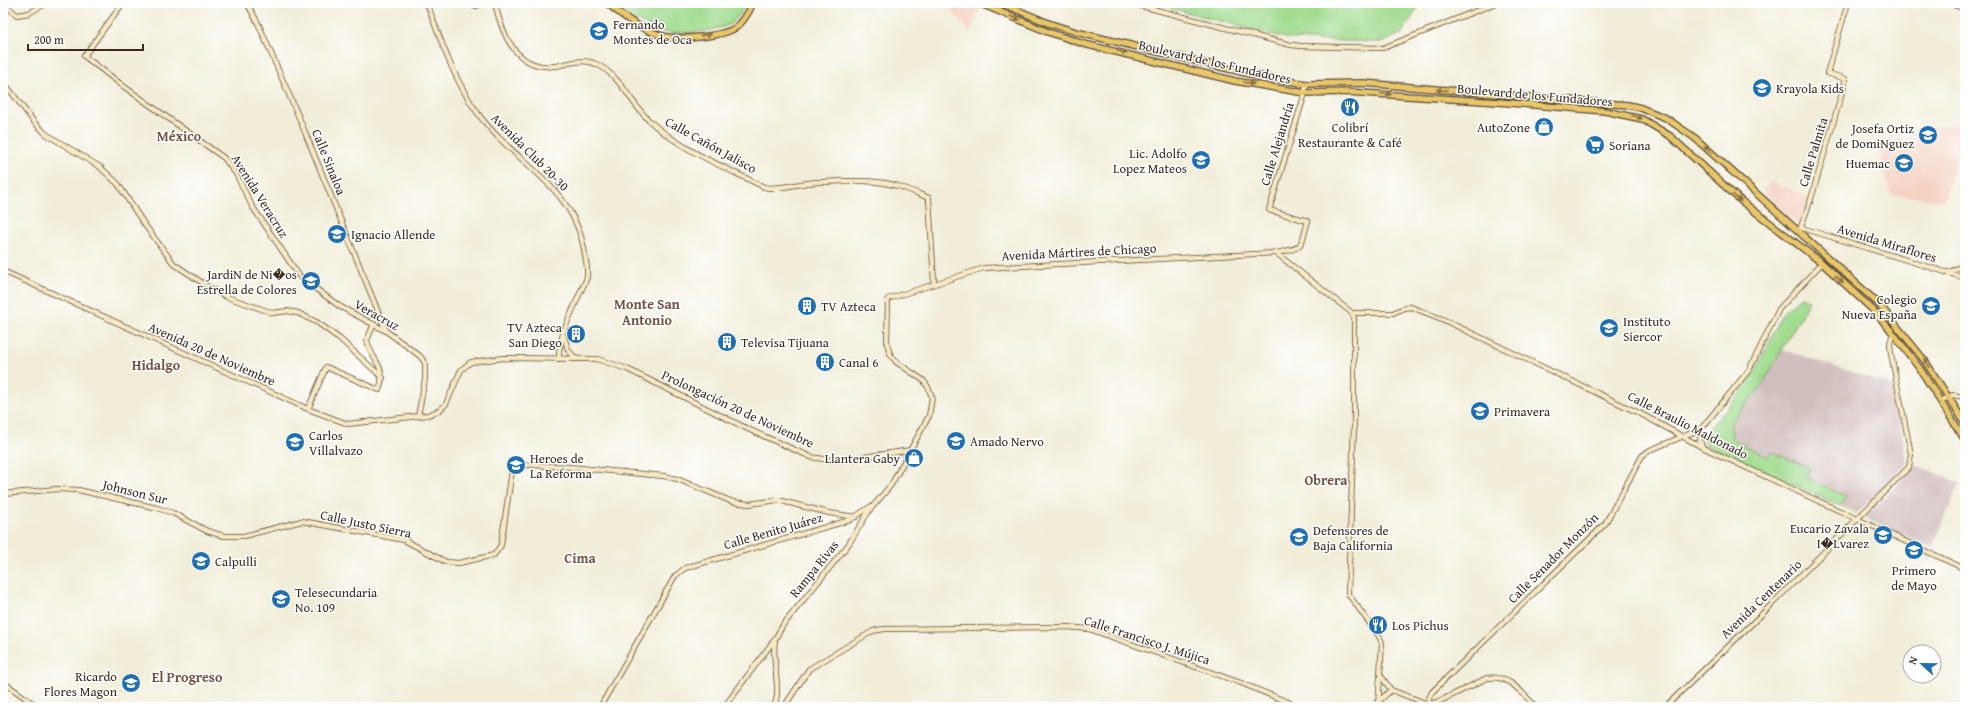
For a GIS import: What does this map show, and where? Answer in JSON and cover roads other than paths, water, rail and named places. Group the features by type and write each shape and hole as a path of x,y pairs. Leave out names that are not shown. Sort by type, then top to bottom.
{"main road":[{"path":"607,3 640,26 660,35 672,38 728,32 742,22 753,3"},
{"name":"Boulevard de los Fundadores","path":"979,3 1048,32 1084,44 1235,81 1304,93 1354,92 1498,102 1597,110 1627,114 1642,119 1664,131 1740,200 1822,264 1873,310 1893,333 1920,369 1965,440"},
{"name":"Boulevard de los Fundadores","path":"1001,3 1054,25 1104,39 1254,75 1306,84 1363,83 1585,100 1641,108 1666,118 1695,138 1801,230 1892,318 1925,360 1965,423"},
{"path":"1084,44 1089,40 1104,39"},
{"path":"1822,264 1834,262"}],"street":[{"path":"4,4 12,12 23,15 47,3"},
{"name":"Avenida Veracruz","path":"123,3 84,56 224,158 236,174 252,206 280,249"},
{"name":"Calle Sinaloa","path":"247,3 258,23 300,120 386,331"},
{"name":"Avenida Club 20-30","path":"427,3 463,92 479,115 492,130 553,188 569,208 578,226 585,253 587,276 564,335"},
{"path":"468,3 476,6 482,3"},
{"name":"Calle Cañón Jalisco","path":"495,3 504,34 510,46 525,59 531,63 554,66 579,60 601,66 618,82 642,114 668,136 764,187 772,189 817,182 870,181 897,186 929,198 934,283"},
{"path":"1130,3 1291,45 1383,48 1496,3"},
{"name":"Calle Palmita","path":"1801,230 1846,79 1827,73 1848,3"},
{"path":"1948,3 1965,9"},
{"path":"3,81 34,122 46,134 106,171 126,193 144,224 174,264 210,288 227,297 273,313 287,311 298,313 318,323 340,339 383,378"},
{"name":"Calle Alejandría","path":"1306,84 1269,210 1308,221"},
{"name":"Avenida Mártires de Chicago","path":"888,299 984,268 1276,253 1297,249 1300,246 1308,221"},
{"name":"Avenida Miraflores","path":"1801,230 1965,278"},
{"name":"Veracruz","path":"280,249 304,281 339,306 386,331 420,356 425,363 425,379 418,416"},
{"path":"1276,253 1352,312 1354,318 1354,425 1348,594 1379,636 1382,643 1378,705"},
{"name":"Calle Senador Monzón","path":"1429,705 1432,692 1604,524 1642,456 1650,450 1701,429 1749,370 1779,309 1822,264"},
{"path":"1947,273 1965,265"},
{"name":"Avenida 20 de Noviembre","path":"3,271 308,409 348,424 434,413 443,408 446,404 461,370 471,362 503,358 559,359"},
{"name":"Calle Benito Juárez","path":"869,511 897,476 929,416 932,397 923,380 896,362 890,354 887,344 888,299"},
{"name":"Calle Braulio Maldonado","path":"1352,312 1393,313 1408,307 1415,308 1442,319 1635,411 1702,447 1965,568"},
{"path":"308,409 326,367 379,390 383,378 379,366 367,342 374,324"},
{"name":"Avenida Centenario","path":"1665,707 1859,518 1904,472 1911,461 1912,454 1890,354 1890,343 1893,333"},
{"path":"564,335 566,347 576,359"},
{"path":"559,359 558,351 564,335"},
{"name":"Prolongación 20 de Noviembre","path":"559,359 597,359 627,369 750,430 811,457 830,460 850,459 911,450"},
{"path":"1940,401 1953,395 1965,398"},
{"path":"1701,429 1700,440 1702,447"},
{"name":"Calle Justo Sierra","path":"302,521 404,540 449,563 459,563 494,555 501,545 513,464 570,467 663,476 677,479 733,502 749,504 778,500 829,513 856,517"},
{"name":"Johnson Sur","path":"3,494 58,489 78,490 157,508 172,513 207,531 224,536 244,536 302,521"},
{"name":"Calle Benito Juárez","path":"600,707 675,576 685,568 856,517 875,504"},
{"name":"Rampa Rivas","path":"724,707 775,639 783,625 848,545 869,511"},
{"name":"Calle Francisco J. Mújica","path":"784,707 809,669 870,633 884,629 933,630 1067,627 1089,630 1234,680 1300,707"},
{"path":"773,707 778,700 773,656 775,639"},
{"path":"1380,676 1391,690 1429,705 1487,678 1496,676 1510,681 1536,707"},
{"path":"3,682 38,707"},
{"path":"1378,705 1391,690"}],"place":[{"name":"Fernando Montes de Oca","path":"599,31"},
{"name":"Krayola Kids","path":"1762,88"},
{"name":"Colibrí Restaurante & Café","path":"1350,107"},
{"name":"AutoZone","path":"1544,127"},
{"name":"Josefa Ortiz de DomiNguez","path":"1928,135"},
{"name":"Soriana","path":"1595,145"},
{"name":"Lic. Adolfo Lopez Mateos","path":"1201,160"},
{"name":"Huemac","path":"1904,163"},
{"name":"Ignacio Allende","path":"337,234"},
{"name":"JardiN de Ni�os Estrella de Colores","path":"311,281"},
{"name":"TV Azteca","path":"807,306"},
{"name":"Colegio Nueva España","path":"1931,306"},
{"name":"Instituto Siercor","path":"1609,328"},
{"name":"TV Azteca San Diego","path":"576,334"},
{"name":"Televisa Tijuana","path":"727,342"},
{"name":"Canal 6","path":"825,362"},
{"name":"Primavera","path":"1480,411"},
{"name":"Amado Nervo","path":"956,441"},
{"name":"Carlos Villalvazo","path":"295,442"},
{"name":"Llantera Gaby","path":"914,458"},
{"name":"Heroes de La Reforma","path":"516,465"},
{"name":"Eucario Zavala I�Lvarez","path":"1883,535"},
{"name":"Defensores de Baja California","path":"1299,537"},
{"name":"Primero de Mayo","path":"1914,550"},
{"name":"Calpulli","path":"201,561"},
{"name":"Telesecundaria No. 109","path":"281,599"},
{"name":"Los Pichus","path":"1378,625"},
{"name":"Ricardo Flores Magon","path":"131,683"}],"district":[{"name":"México","path":"179,136"},
{"name":"Monte San Antonio","path":"647,312"},
{"name":"Hidalgo","path":"156,365"},
{"name":"Obrera","path":"1326,480"},
{"name":"Cima","path":"580,558"},
{"name":"El Progreso","path":"187,677"}]}
